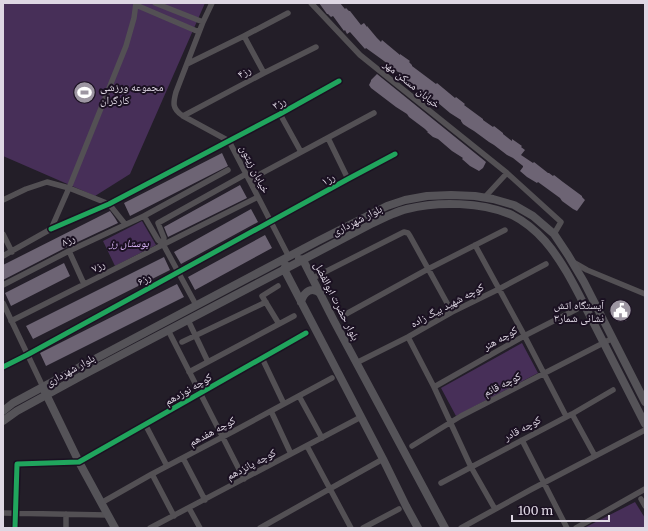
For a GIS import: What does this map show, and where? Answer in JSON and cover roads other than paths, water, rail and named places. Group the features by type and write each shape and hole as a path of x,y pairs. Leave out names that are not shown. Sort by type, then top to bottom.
{"main road":[{"name":"بلوار شهرداری","path":"3,411 13,403 196,305 387,206 405,200 427,196 451,195 475,196 514,205 533,216 554,234 584,282 645,402"},
{"name":"بلوار شهرداری","path":"3,421 17,411 83,375 392,214 407,209 429,205 451,204 494,209 512,216 528,226 545,241 559,259 645,424"},
{"name":"بلوار حضرت ابوالفضل","path":"288,257 303,260 396,439 445,528"},
{"path":"288,257 284,269 418,528"},
{"path":"301,302 304,295 308,291 315,290 321,294"},
{"path":"43,387 107,515 115,528"}],"street":[{"path":"155,3 203,22"},
{"name":"خیابان مسکن مهر","path":"311,3 360,55 507,173 561,222 554,234"},
{"path":"51,229 126,46 134,18 136,4 199,32"},
{"path":"183,116 177,113 173,103 203,22 213,4"},
{"path":"187,64 288,13"},
{"path":"244,36 264,73"},
{"name":"رز۴","path":"183,116 316,47"},
{"name":"رز۳","path":"3,256 51,229 109,204 339,82"},
{"path":"163,244 164,238 158,223 247,177 301,152 374,113"},
{"path":"280,114 301,152"},
{"name":"خیابان زیتون","path":"183,116 229,141 288,257"},
{"path":"328,138 348,178"},
{"name":"رز۱","path":"270,221 395,154"},
{"name":"رز۸","path":"3,285 69,251 144,216 228,170"},
{"path":"484,198 507,173"},
{"path":"3,200 26,189 47,182 69,188 109,204 125,224"},
{"name":"رز۷","path":"11,321 258,197"},
{"path":"144,216 158,240 163,244 196,305"},
{"name":"رز۶","path":"3,367 270,221"},
{"path":"346,314 428,268 505,230"},
{"path":"312,278 404,232 408,233 410,236 452,312"},
{"path":"3,234 12,252"},
{"path":"475,245 566,416"},
{"path":"69,251 84,284"},
{"path":"572,262 587,270 645,294"},
{"name":"کوچه شهید بیگ زاده","path":"356,363 546,264"},
{"path":"278,286 262,296 279,324"},
{"path":"182,342 266,302"},
{"path":"3,303 4,310 11,321 43,387"},
{"name":"کوچه هنر","path":"434,387 524,336 577,309"},
{"path":"190,372 294,316"},
{"path":"188,320 208,362"},
{"path":"168,330 244,479"},
{"name":"کوچه نوزدهم","path":"80,462 306,333"},
{"path":"408,337 434,387 471,467 495,509"},
{"name":"کوچه قائم","path":"412,446 461,416 613,338"},
{"path":"262,358 284,404"},
{"name":"کوچه هفدهم","path":"101,503 152,474 332,378"},
{"name":"کوچه قادر","path":"441,484 572,414 613,390"},
{"path":"299,396 322,438"},
{"path":"271,411 291,454"},
{"path":"572,414 595,456"},
{"name":"کوچه پانزدهم","path":"150,528 361,417"},
{"path":"145,424 167,466"},
{"path":"461,528 645,430"},
{"path":"522,440 567,528"},
{"path":"307,446 351,528"},
{"path":"183,458 205,500"},
{"path":"260,528 383,459"},
{"path":"15,528 17,464 80,462"},
{"path":"152,474 174,516"},
{"path":"576,528 645,489"},
{"path":"641,499 645,506"},
{"path":"189,508 200,528"},
{"path":"366,527 399,509"},
{"path":"3,513 107,515"},
{"path":"66,514 66,528"}],"place":[{"name":"مجموعه ورزشی کارگران","path":"84,93"},
{"name":"آیستگاه اتش نشانی شمار۳","path":"620,311"}],"park label":[{"name":"بوستان رز","path":"129,243"}]}
